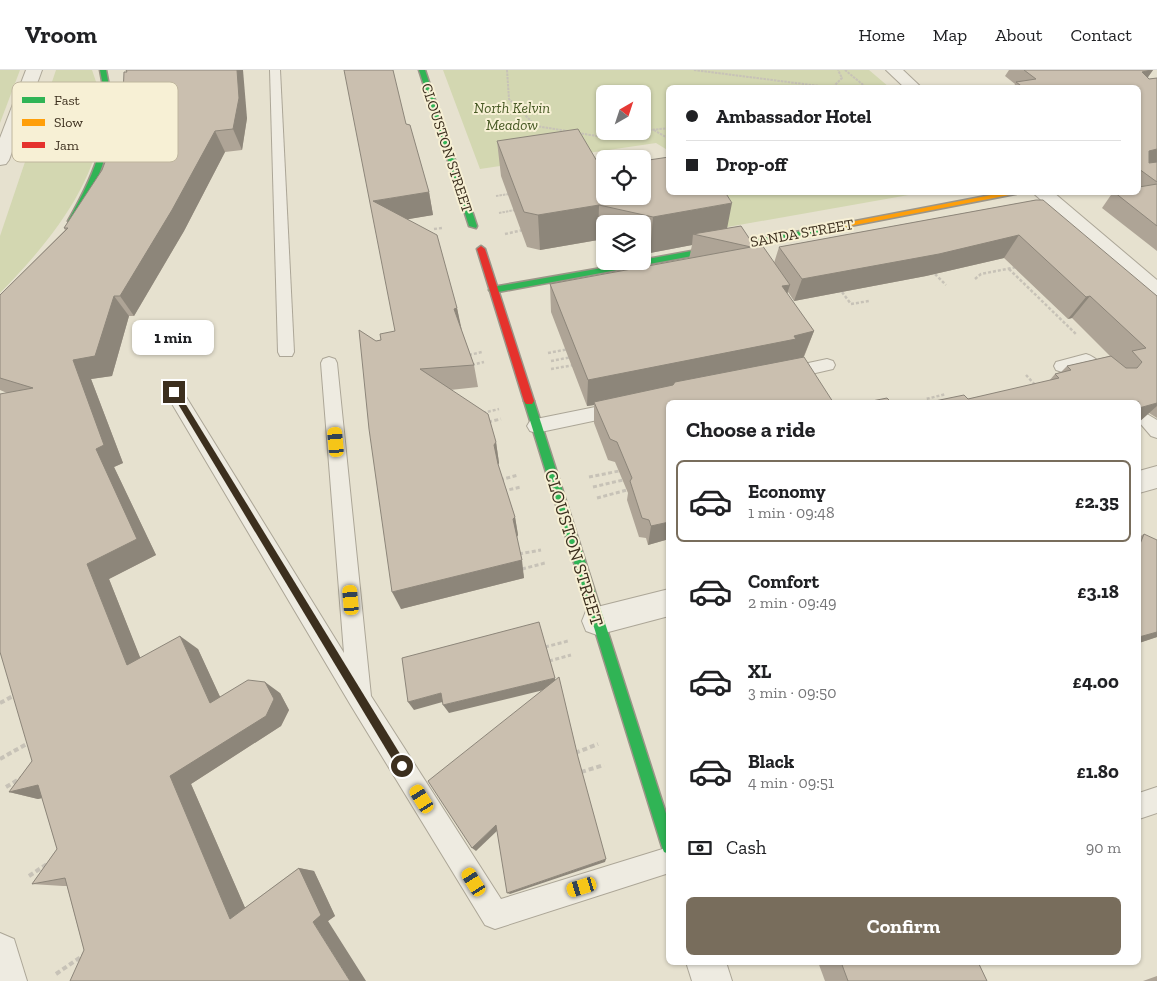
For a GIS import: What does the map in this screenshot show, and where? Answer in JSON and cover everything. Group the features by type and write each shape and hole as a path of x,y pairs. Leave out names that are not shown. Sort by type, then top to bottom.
{"street":[{"path":"29,82 34,70"},
{"path":"103,70 108,82"},
{"name":"CLOUSTON STREET","path":"422,70 473,226"},
{"path":"894,70 912,85"},
{"path":"0,160 12,128"},
{"path":"67,228 82,204 101,162"},
{"name":"SANDA STREET","path":"493,290 1006,195"},
{"path":"1045,195 1157,291"},
{"name":"CLOUSTON STREET","path":"480,249 666,837"},
{"path":"1141,481 1157,477"},
{"path":"597,621 666,603"},
{"path":"0,953 6,981"},
{"path":"707,965 712,981"}],"lane":[{"path":"275,70 286,352"},
{"path":"744,243 755,260"},
{"path":"1062,366 1086,360 1110,384"},
{"path":"329,363 360,699"},
{"path":"769,377 827,365"},
{"path":"174,392 360,699 495,915 666,861"},
{"path":"536,426 633,406"},
{"path":"1141,805 1157,800"}],"path":[{"path":"507,70 509,99 536,126 596,136"},
{"path":"694,70 728,76 814,85"},
{"path":"835,85 842,78 838,70"},
{"path":"846,70 864,85"},
{"path":"651,130 666,128"},
{"path":"654,130 666,137"},
{"path":"488,197 511,194"},
{"path":"494,214 517,210"},
{"path":"502,234 525,229"},
{"path":"976,279 981,274 1017,268 1013,264"},
{"path":"1010,269 1082,340"},
{"path":"935,274 946,285"},
{"path":"1032,292 1041,290"},
{"path":"842,292 851,304 869,301"},
{"path":"1042,300 1051,298"},
{"path":"1070,329 1080,326"},
{"path":"545,354 571,349"},
{"path":"469,355 485,352"},
{"path":"548,362 574,357"},
{"path":"472,365 488,361"},
{"path":"550,369 577,364"},
{"path":"1026,375 1044,394"},
{"path":"927,400 946,394"},
{"path":"482,413 502,409"},
{"path":"485,423 504,419"},
{"path":"589,477 619,471"},
{"path":"500,480 521,474"},
{"path":"593,487 623,480"},
{"path":"503,492 524,486"},
{"path":"597,498 627,490"},
{"path":"519,554 542,550"},
{"path":"522,569 546,562"},
{"path":"545,648 568,641"},
{"path":"549,661 572,655"},
{"path":"0,703 17,694"},
{"path":"0,759 32,741"},
{"path":"575,753 598,744"},
{"path":"581,772 604,765"},
{"path":"6,788 22,778"},
{"path":"28,876 51,861"},
{"path":"56,974 87,953"}],"green space":[{"path":"0,70 20,70 15,82 12,82 12,91 0,123"},
{"path":"56,70 92,70 96,82 52,82"},
{"name":"North Kelvin Meadow","path":"443,70 869,70 887,85 666,85 666,149 656,143 596,150 596,152 480,169"},
{"path":"25,162 92,162 66,214 35,256 0,293 0,236"},
{"path":"699,195 909,195 722,228"}],"building":[{"path":"126,70 237,70 239,98 233,129 215,131 172,210 120,296 114,296 95,356 73,360 104,445 96,449 137,539 87,564 127,665 180,636 210,703 248,680 265,682 274,699 266,716 170,776 230,919 299,868 321,915 313,922 350,981 70,981 84,950 65,878 32,884 57,849 38,785 9,792 32,761 0,652 0,394 33,388 0,378 0,295 68,228 64,228 102,170 105,162 178,162 178,82 124,82 124,72 127,72"},
{"path":"344,70 393,70 406,124 410,125 429,192 373,201 437,235 457,308 454,309 474,365 420,369 488,414 496,442 494,445 498,464 515,517 513,519 522,560 392,592 369,429 359,330 376,341 381,340 380,334 395,331"},
{"path":"1024,70 1151,70 1142,72 1149,79 1157,78 1157,149 1149,151 1149,163 1157,162 1157,182 1141,170 1141,85 1020,85 1016,82 1036,79"},
{"path":"578,129 596,160 596,205 599,205 538,215 524,212 497,141"},
{"path":"666,157 666,195 727,195 732,203 653,217 651,215 599,205 651,205 651,160"},
{"path":"1157,184 1157,226 1118,195 1141,195 1141,187"},
{"path":"1043,200 1157,296 1157,403 1141,407 1141,400 940,400 964,395 968,399 1059,378 1055,374 1071,370 1067,366 1111,356 1126,368 1137,368 1142,362 1132,351 1146,348 1090,296 1086,297 1019,235 939,254 802,279 779,247"},
{"path":"741,226 755,247 762,245 790,285 782,286 814,331 794,336 796,339 588,380 550,284 626,270 651,270 651,265 751,247 693,234"},
{"path":"804,357 832,400 666,400 666,523 651,526 649,520 642,518 630,481 632,478 617,442 610,439 594,402 673,385 675,382"},
{"path":"1144,534 1157,540 1157,632 1141,636 1141,542"},
{"path":"539,622 555,678 443,705 441,693 408,702 402,658"},
{"path":"559,677 578,757 606,859 507,893 496,825 472,848 428,781"},
{"path":"842,965 979,965 987,981 848,981"}],"traffic: fast":[{"path":"103,70 105,82"},
{"path":"422,70 473,226"},
{"path":"72,221 100,162"},
{"path":"493,290 845,225"},
{"path":"529,401 666,837"}],"traffic: slow":[{"path":"845,225 1006,195"}],"traffic: jam":[{"path":"481,249 529,401"}],"route":[{"path":"174,392 402,766"}]}
